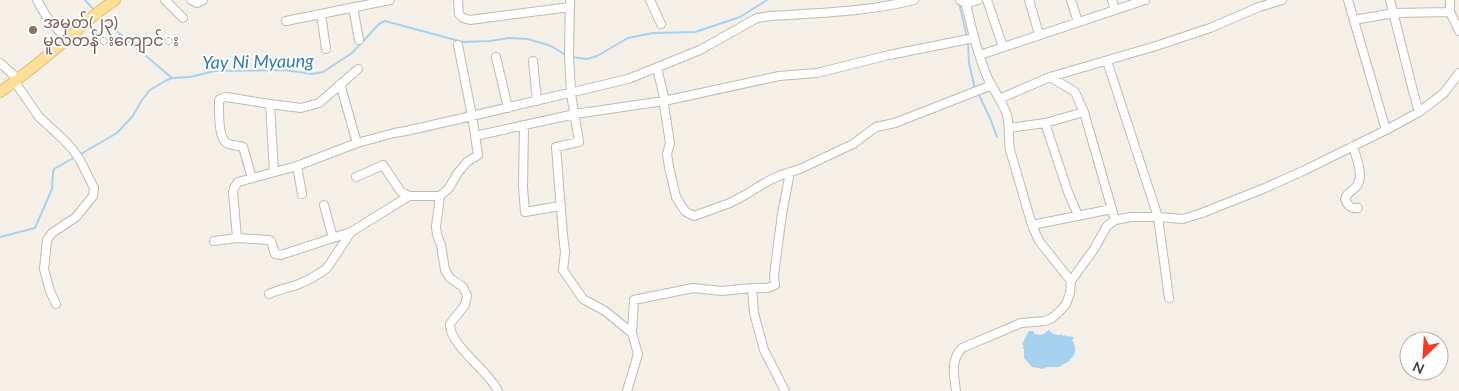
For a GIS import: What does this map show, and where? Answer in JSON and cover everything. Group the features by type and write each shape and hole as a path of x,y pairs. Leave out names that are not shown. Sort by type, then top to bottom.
{"main road":[{"path":"0,92 99,10 115,0"}],"street":[{"path":"36,0 46,16 66,39"},
{"path":"165,0 183,18"},
{"path":"191,0 197,3 203,0"},
{"path":"286,21 390,0"},
{"path":"458,0 459,14 463,18 470,20 570,4 569,64 571,94 580,142 556,147 565,252 563,270 583,299 605,311 632,333"},
{"path":"650,0 661,24"},
{"path":"236,238 233,192 238,182 296,166 357,143 394,133 571,94 628,79 700,50 757,18 860,10 914,0"},
{"path":"978,0 963,2 980,55 1006,114 1010,150 1032,225 1044,250 1072,281"},
{"path":"987,0 1003,47"},
{"path":"1030,0 1039,34"},
{"path":"1071,0 1078,22"},
{"path":"1112,0 1115,10"},
{"path":"980,55 1146,0"},
{"path":"999,99 1050,77 1210,28 1259,6 1282,0"},
{"path":"1348,0 1386,130"},
{"path":"1390,0 1412,91 1419,112"},
{"path":"1450,0 1450,12 1459,31"},
{"path":"354,7 359,40"},
{"path":"1354,20 1394,13 1450,12"},
{"path":"321,14 326,49"},
{"path":"475,136 575,114 664,101 779,76 817,73 889,55 974,38"},
{"path":"458,45 478,155 467,162 449,188 440,196 436,227 445,270 450,278 464,287 467,296 465,305 450,324 450,330 498,391"},
{"path":"496,56 508,108"},
{"path":"533,61 537,101"},
{"path":"1107,61 1158,217 1169,298"},
{"path":"0,63 16,80 39,117 73,150 94,188 93,196 76,217 52,233 47,240 44,269 56,304"},
{"path":"657,68 670,143 667,154 676,197 682,207 690,215 694,216 730,203 768,181 800,169 853,144 876,127 896,123 992,85"},
{"path":"252,178 243,147 229,144 223,140 219,100 226,97 301,108 310,106 319,103 358,69"},
{"path":"956,391 953,374 954,362 962,348 1021,323 1045,321 1052,318 1066,304 1072,281 1107,226 1115,220 1131,217 1184,218 1202,213 1265,188 1386,130 1419,112 1441,96 1459,73"},
{"path":"1050,77 1075,92 1084,112 1115,220"},
{"path":"340,84 357,143"},
{"path":"270,104 274,172"},
{"path":"1009,128 1046,123 1084,112"},
{"path":"1046,123 1068,192 1078,215"},
{"path":"524,125 523,187 525,212 560,206"},
{"path":"1353,146 1360,178 1345,199 1346,204 1355,209 1358,208"},
{"path":"356,177 384,165 399,189 409,196"},
{"path":"296,166 302,194"},
{"path":"627,391 638,354 632,333 634,300 693,288 722,291 767,288 776,285 774,275 790,172"},
{"path":"214,242 236,238 269,240 275,254 278,255 351,232 409,196 440,196"},
{"path":"324,205 333,238"},
{"path":"1032,225 1112,209"},
{"path":"269,294 278,289 298,285 322,272 327,268 351,232"},
{"path":"752,288 754,313 764,350 785,391"}],"water":[{"path":"1049,330 1053,334 1074,337 1072,341 1075,347 1074,354 1069,361 1059,367 1043,369 1032,367 1024,358 1024,349 1022,347 1024,346 1022,344 1029,331 1042,335"}],"waterway":[{"path":"85,0 95,11"},
{"name":"Yay Ni Myaung","path":"571,57 587,59 597,56 628,38 653,33 695,32 740,17 767,0"},
{"path":"959,3 967,37"},
{"path":"100,17 172,78"},
{"name":"Yay Ni Myaung","path":"79,155 117,133 132,117 150,90 165,81 172,78 190,77 215,71 285,70 312,74 323,72 352,53 379,24 385,21 463,42 509,38 528,39 551,46 567,56"},
{"path":"968,42 969,63 975,89"},
{"path":"978,93 997,137"},
{"name":"Yay Ni Myaung","path":"0,237 35,228 52,189 54,169 75,157"}],"place":[{"name":"အမှတ်(၂၃) မူလတန်‌း‌ကျောင်‌း","path":"33,30"}]}
